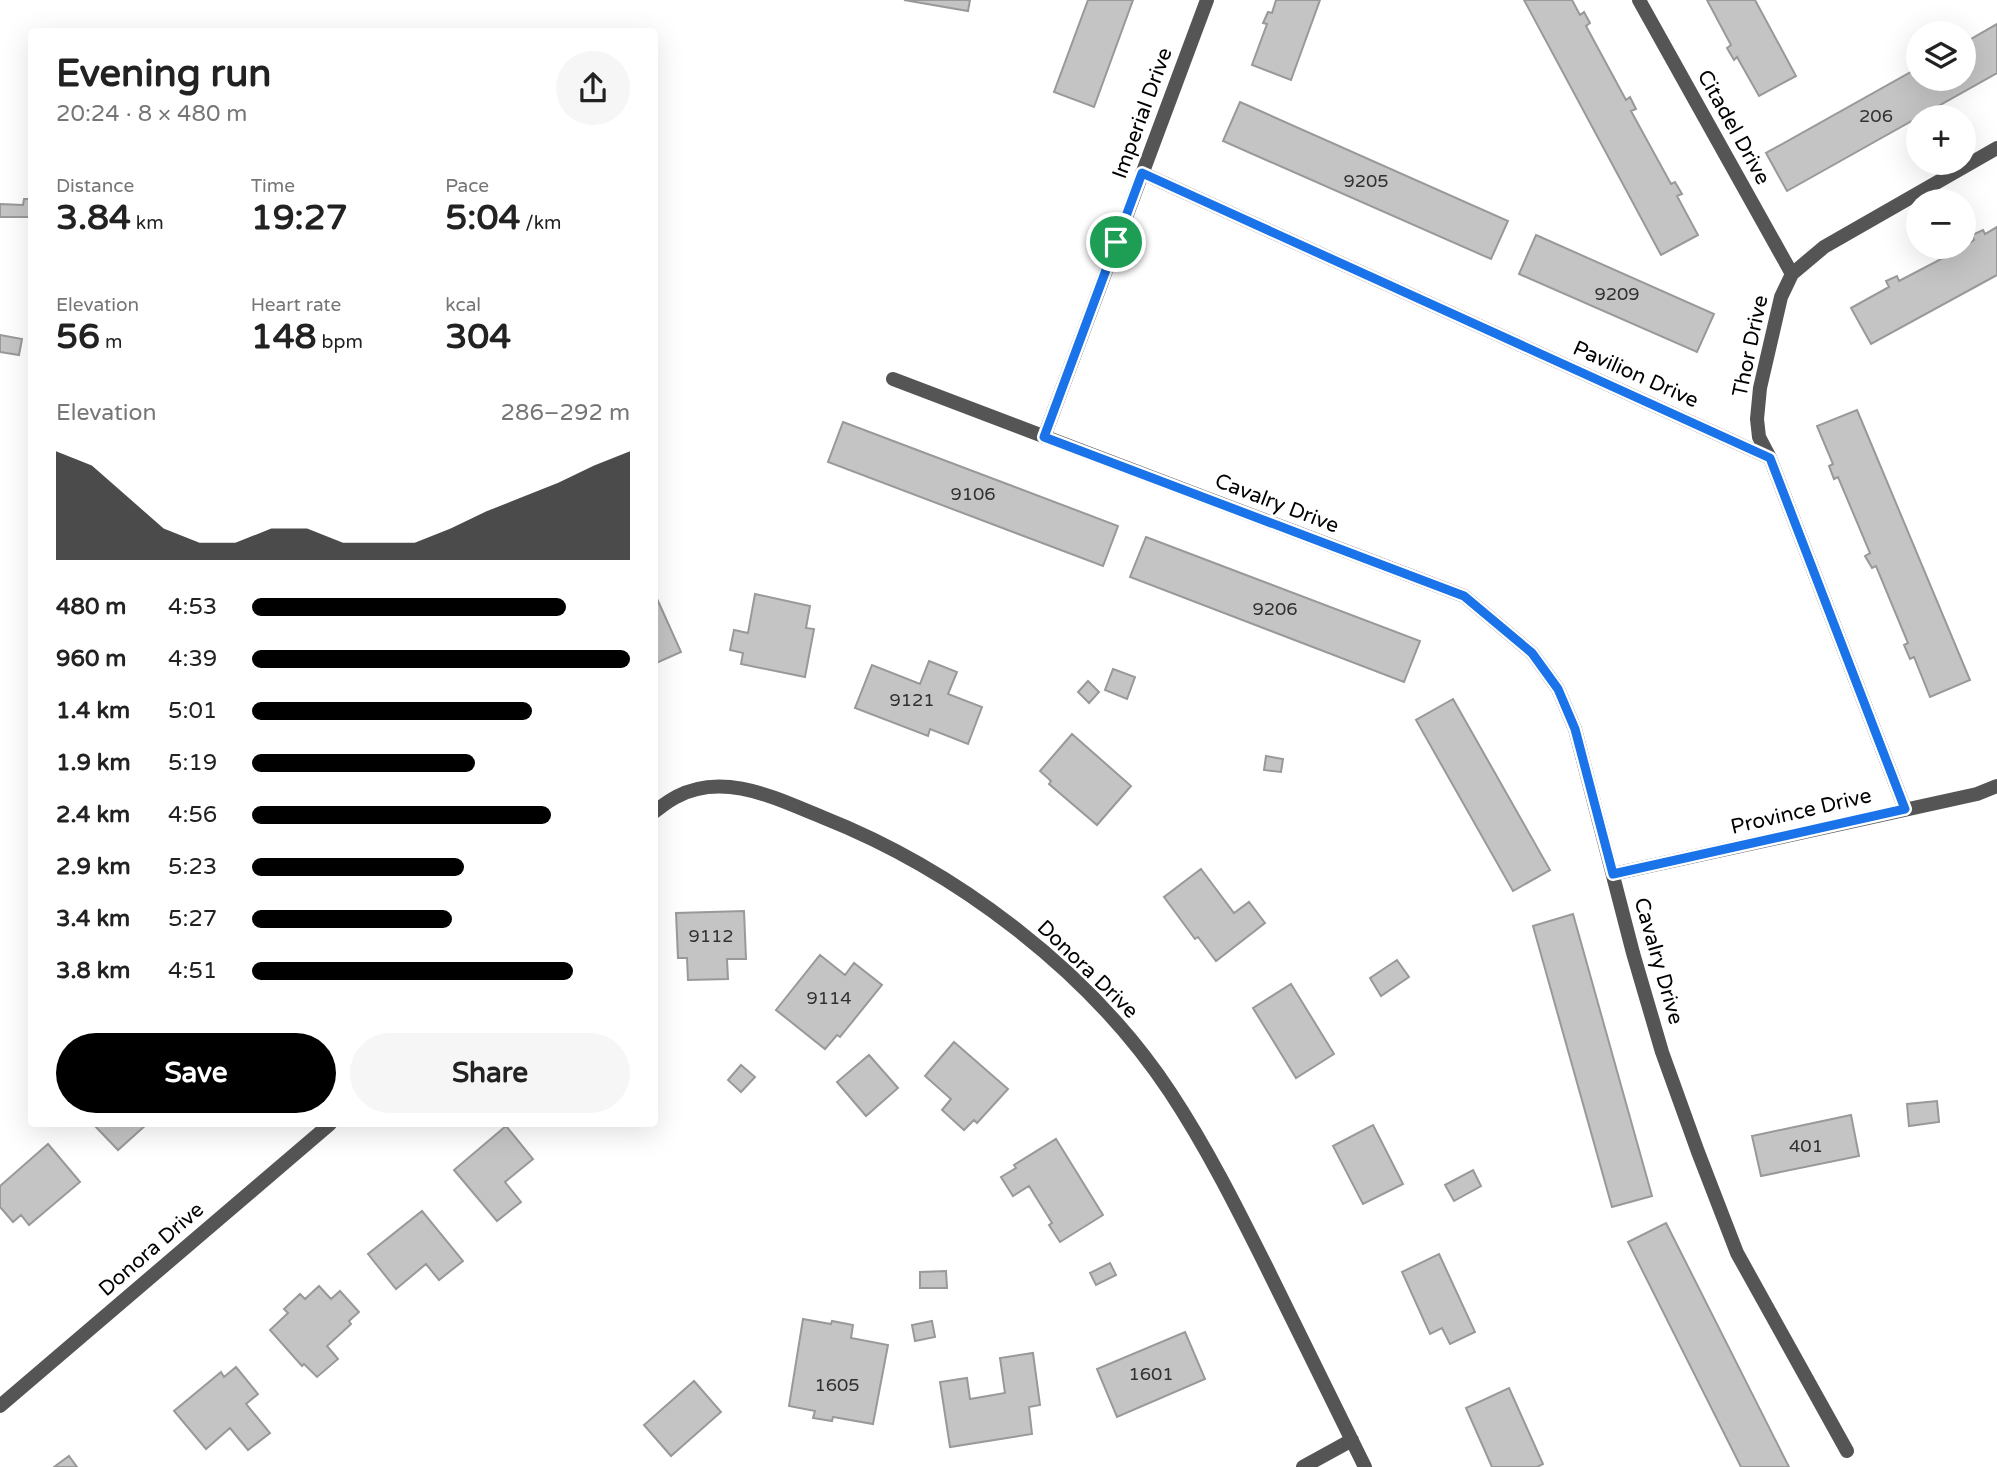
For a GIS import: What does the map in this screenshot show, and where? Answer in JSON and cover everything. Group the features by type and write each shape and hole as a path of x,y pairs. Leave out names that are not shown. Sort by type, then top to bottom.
{"street":[{"name":"Imperial Drive","path":"1044,437 1207,0"},
{"name":"Citadel Drive","path":"1639,0 1792,274"},
{"name":"Thor Drive","path":"1770,458 1759,437 1757,419 1760,388 1781,297 1792,274 1824,247 1997,148"},
{"name":"Pavilion Drive","path":"1142,173 1770,458"},
{"name":"Cavalry Drive","path":"893,379 1464,596 1532,653 1558,689 1575,729 1662,1052 1737,1253 1847,1451"},
{"path":"1770,458 1905,809"},
{"name":"Province Drive","path":"1613,874 1977,794 1997,786"},
{"name":"Donora Drive","path":"658,810 676,796 705,787 753,790 858,832 919,864 983,904 1033,943 1096,1001 1123,1029 1169,1090 1219,1171 1366,1467"},
{"name":"Donora Drive","path":"0,1406 326,1127"},
{"path":"1303,1467 1352,1440"}],"building":[{"path":"904,0 970,0 968,11"},
{"path":"1088,0 1133,0 1094,107 1054,92"},
{"path":"1276,0 1320,0 1291,80 1252,65 1267,24 1263,23 1268,12 1272,13"},
{"path":"1524,0 1572,0 1580,15 1584,12 1590,23 1586,26 1626,100 1630,97 1636,109 1631,111 1671,184 1675,182 1682,194 1677,196 1698,235 1661,255"},
{"path":"1707,0 1755,0 1796,76 1759,96 1737,57 1734,60 1727,48 1731,45"},
{"path":"1997,24 1997,73 1976,85 1976,36"},
{"path":"1906,75 1906,91 1965,91 1940,105 1906,105 1906,124 1787,191 1766,153"},
{"path":"1240,102 1508,221 1491,259 1223,141"},
{"path":"24,199 28,199 28,217 0,217 0,204 23,205"},
{"path":"1997,227 1997,275 1871,344 1851,308 1889,287 1886,281 1897,276 1899,281 1941,259 1976,259 1976,233 1983,230 1985,234"},
{"path":"1536,235 1714,314 1697,352 1519,274"},
{"path":"0,335 22,339 19,355 0,352"},
{"path":"1857,410 1970,680 1930,697 1914,657 1910,659 1904,645 1908,643 1876,566 1872,568 1865,556 1870,553 1838,477 1834,479 1829,466 1833,464 1817,426"},
{"path":"843,422 1118,526 1103,566 828,462"},
{"path":"1146,537 1420,641 1404,682 1130,577"},
{"path":"755,594 810,606 806,628 814,629 805,677 741,664 743,653 730,650 734,630 748,633"},
{"path":"658,601 681,652 658,662"},
{"path":"929,661 957,672 948,694 982,707 968,744 930,729 928,736 855,708 872,665 920,684"},
{"path":"1113,669 1135,677 1127,699 1105,690"},
{"path":"1088,681 1099,692 1089,703 1078,692"},
{"path":"1453,699 1550,870 1513,891 1416,720"},
{"path":"1072,734 1131,786 1097,825 1049,784 1051,781 1040,771"},
{"path":"1266,756 1283,759 1281,772 1264,770"},
{"path":"1201,869 1234,913 1249,902 1265,923 1216,961 1198,937 1195,939 1164,897"},
{"path":"744,911 746,959 727,959 728,979 688,980 687,958 678,958 676,913"},
{"path":"1573,914 1652,1196 1612,1207 1533,926"},
{"path":"820,955 845,975 854,963 882,985 840,1037 837,1035 825,1049 776,1010"},
{"path":"1397,960 1409,977 1381,996 1370,978"},
{"path":"1291,984 1334,1054 1296,1078 1253,1008"},
{"path":"954,1042 1008,1089 977,1123 974,1120 964,1130 942,1110 951,1099 925,1076"},
{"path":"869,1055 898,1088 866,1116 837,1082"},
{"path":"741,1065 755,1077 741,1092 728,1080"},
{"path":"1937,1101 1939,1122 1909,1126 1907,1104"},
{"path":"1851,1115 1859,1156 1761,1176 1752,1136"},
{"path":"1373,1125 1403,1184 1363,1204 1333,1146"},
{"path":"96,1127 144,1127 118,1150"},
{"path":"505,1127 533,1159 505,1182 521,1202 497,1221 454,1170"},
{"path":"1056,1139 1103,1215 1060,1242 1049,1225 1052,1223 1029,1186 1013,1196 1001,1177 1016,1168 1014,1165"},
{"path":"48,1144 80,1182 29,1225 21,1215 13,1222 0,1207 0,1186"},
{"path":"1473,1170 1481,1186 1454,1201 1445,1185"},
{"path":"422,1211 463,1261 439,1280 426,1264 396,1289 368,1254"},
{"path":"1666,1223 1789,1467 1741,1467 1628,1242"},
{"path":"1439,1254 1475,1332 1450,1344 1442,1328 1430,1334 1402,1272"},
{"path":"1110,1263 1116,1275 1096,1285 1090,1273"},
{"path":"946,1271 947,1288 920,1288 920,1272"},
{"path":"319,1286 331,1299 340,1291 359,1312 349,1321 351,1324 327,1346 338,1359 317,1377 304,1364 302,1366 270,1330 288,1313 284,1309 300,1294 305,1299"},
{"path":"803,1319 853,1325 851,1338 888,1345 873,1424 833,1417 832,1421 813,1418 815,1411 789,1406"},
{"path":"932,1321 935,1337 915,1341 912,1325"},
{"path":"1185,1332 1205,1379 1117,1417 1097,1369"},
{"path":"1033,1353 1040,1405 1029,1407 1032,1434 950,1447 940,1382 967,1378 970,1399 1005,1393 1000,1358"},
{"path":"236,1367 258,1394 246,1404 270,1433 248,1450 230,1428 206,1449 174,1411 221,1372 224,1377"},
{"path":"694,1381 721,1412 671,1456 644,1425"},
{"path":"1509,1388 1543,1464 1537,1467 1492,1467 1466,1408"},
{"path":"69,1456 77,1467 54,1467"}],"route":[{"path":"1142,173 1770,458 1905,809 1613,874 1575,729 1558,689 1532,653 1464,596 1044,437 1116,242 1142,173"}]}
